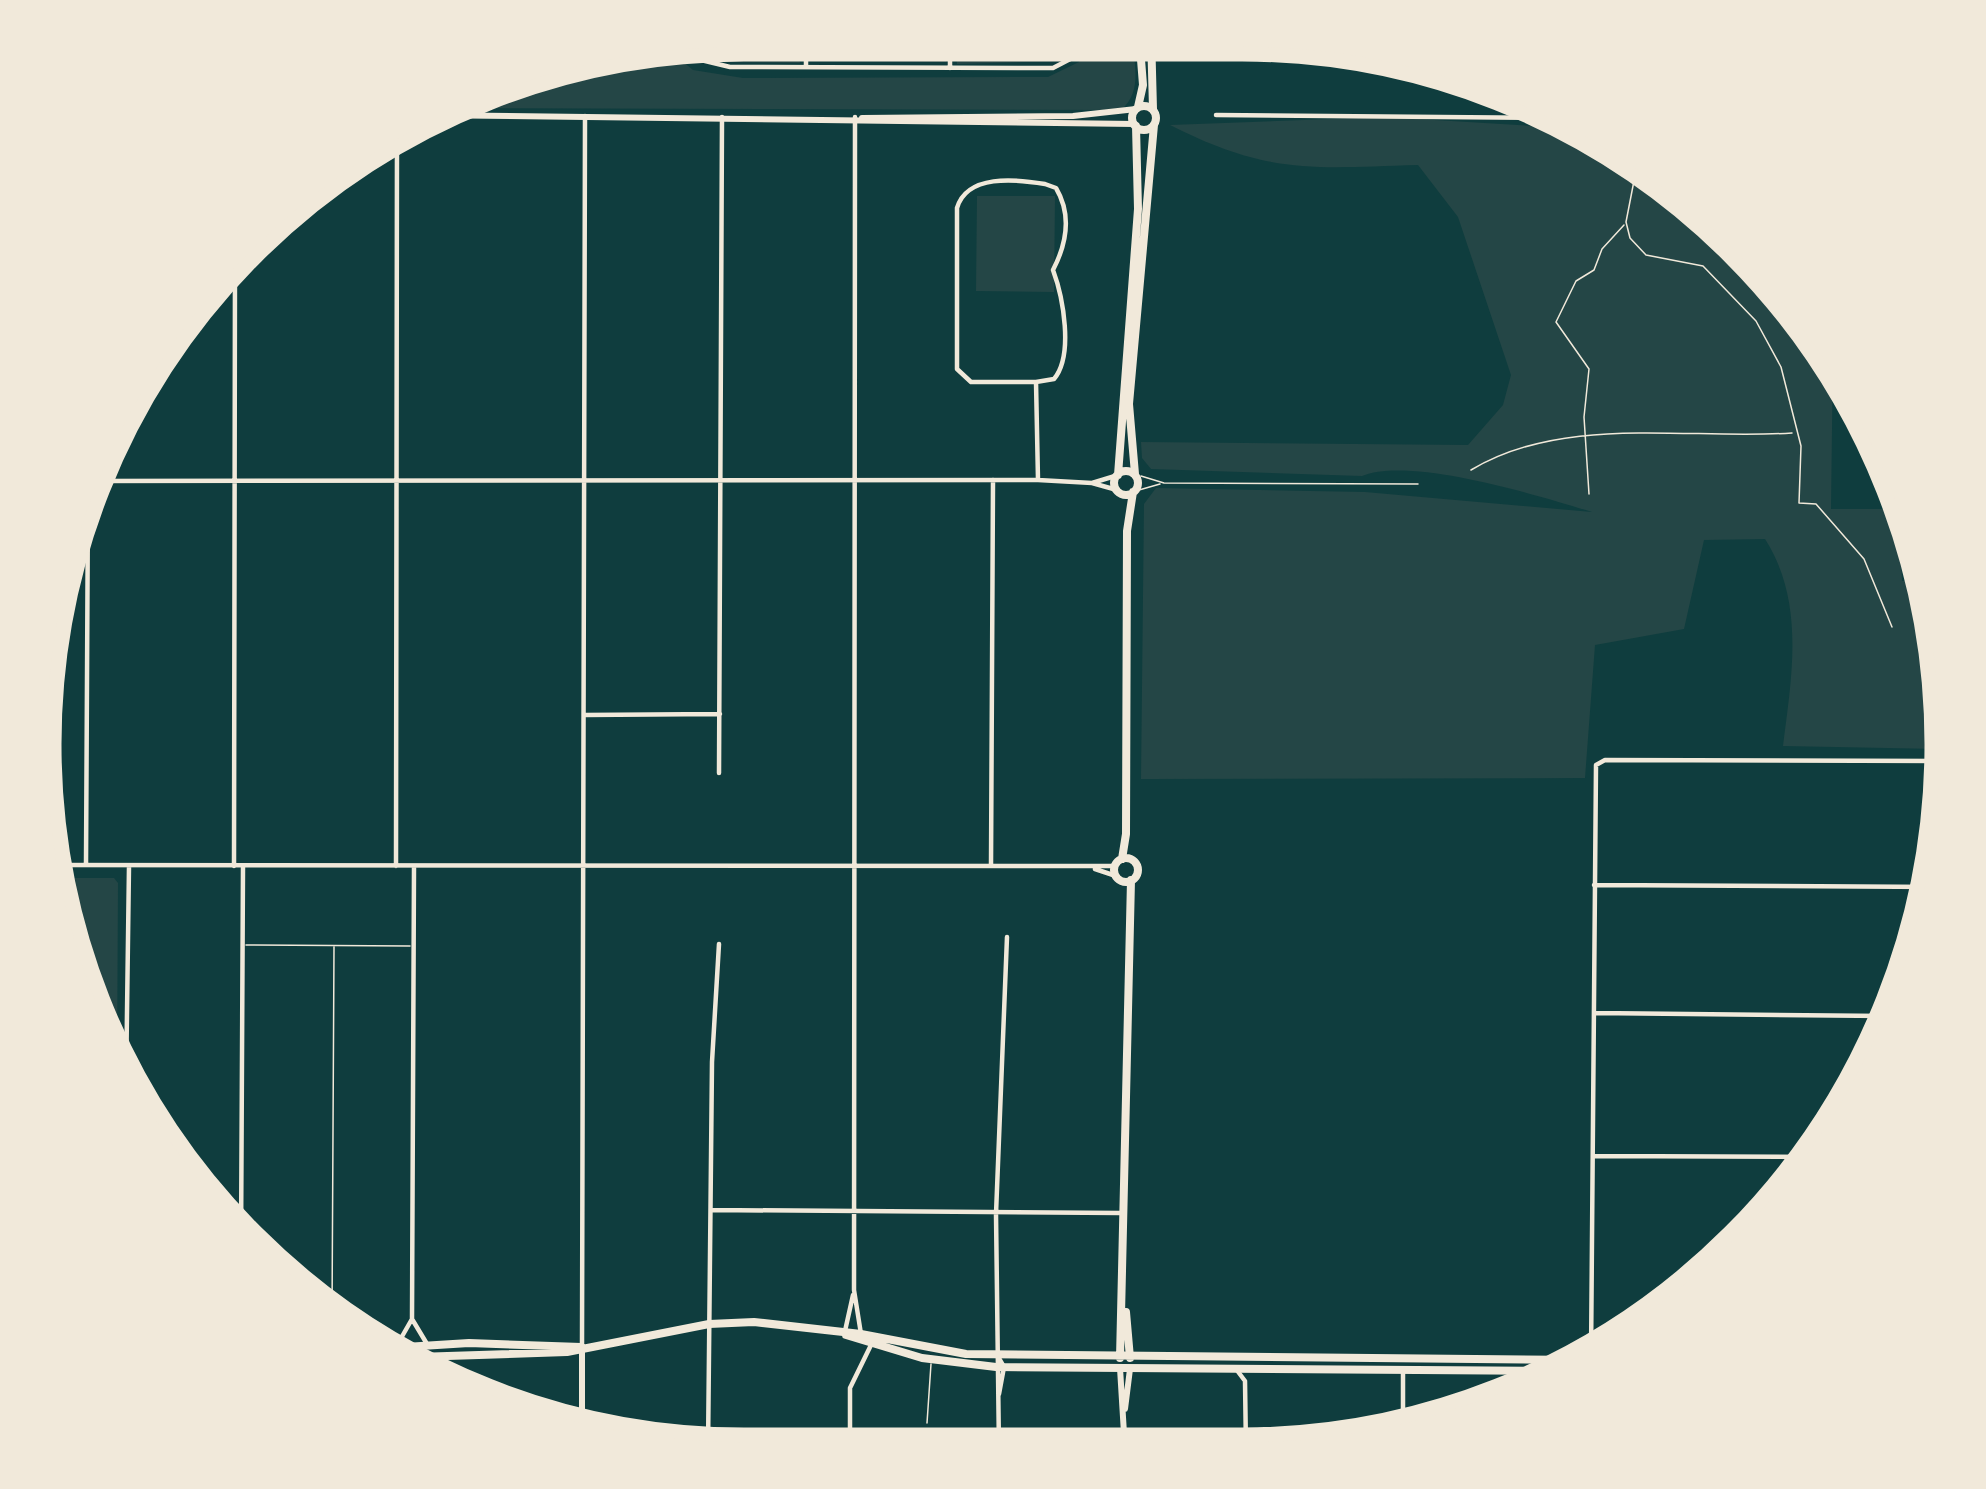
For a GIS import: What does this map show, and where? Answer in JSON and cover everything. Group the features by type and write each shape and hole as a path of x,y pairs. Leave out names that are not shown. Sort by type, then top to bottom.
{"main road":[{"path":"1128,519 1117,475 1136,232 1135,125 1143,85 1141,54"},
{"path":"1125,1363 1129,912 1123,870 1128,519 1135,475 1129,404 1154,125 1152,54"},
{"path":"1137,108 1153,109"},
{"path":"1135,125 1154,125"},
{"path":"1117,475 1135,475"},
{"path":"1118,491 1134,492"},
{"path":"414,1350 568,1342 582,1347 709,1324 775,1322 928,1349 1236,1369 1554,1360"},
{"path":"844,1334 932,1360 1000,1367 1125,1363 1532,1371"}],"street":[{"path":"806,54 806,68"},
{"path":"950,54 950,68"},
{"path":"699,55 716,65 1053,68 1077,54"},
{"path":"461,115 1073,116 1137,108"},
{"path":"1216,115 1530,118"},
{"path":"582,1415 585,116"},
{"path":"719,772 722,117"},
{"path":"858,117 1135,125"},
{"path":"858,117 854,1290 861,1334"},
{"path":"396,866 398,148"},
{"path":"1040,183 1056,188 1064,201 1065,244 1053,269 1062,299 1062,364 1054,379 1036,382 971,382 957,369 957,208 964,191 974,184 1040,183"},
{"path":"234,866 235,278"},
{"path":"1036,382 1038,480"},
{"path":"1092,483 1117,475"},
{"path":"107,481 1038,480 1092,483 1118,491"},
{"path":"991,867 993,481"},
{"path":"86,540 86,865"},
{"path":"584,715 720,714"},
{"path":"1589,1341 1596,765 1605,760 1932,761"},
{"path":"65,865 1123,870"},
{"path":"127,1054 129,866"},
{"path":"241,1217 243,866"},
{"path":"414,866 410,946 412,1319 426,1349 422,1354"},
{"path":"1594,885 1917,887"},
{"path":"999,1435 996,1214 1007,937"},
{"path":"708,1434 719,944"},
{"path":"1594,1013 1876,1016"},
{"path":"1593,1156 1796,1156"},
{"path":"712,1210 854,1215 1126,1213"},
{"path":"844,1334 854,1290"},
{"path":"401,1343 412,1319"},
{"path":"850,1435 850,1388 871,1345"},
{"path":"1125,1363 1125,1435"},
{"path":"1403,1365 1403,1415"},
{"path":"1236,1369 1245,1391 1246,1435"}],"lane":[{"path":"1135,475 1164,483 1418,484"},
{"path":"1134,492 1164,483"},
{"path":"242,945 410,946"},
{"path":"332,1298 334,946"},
{"path":"927,1423 932,1360"}],"path":[{"path":"1635,177 1626,222 1634,246 1646,255 1694,260 1756,321 1781,367 1796,432 1799,503 1816,504 1864,560 1892,627"},
{"path":"1589,494 1585,434 1589,369 1556,322 1576,281 1594,270 1602,249 1626,222"},
{"path":"1471,470 1501,452 1585,434 1796,432"}],"shaded area":[{"path":"798,54 800,63 724,62 709,55"},
{"path":"817,54 946,54 946,62 816,61"},
{"path":"956,54 1067,54 1062,61 957,64"},
{"path":"1082,54 1134,54 1133,94 1121,110 477,108 566,78 678,57 693,70 743,78 1048,77 1079,62"},
{"path":"1385,117 1551,127 1625,170 1697,225 1761,289 1833,388 1831,509 1890,509 1900,541 1902,581 1912,581 1919,610 1931,699 1932,749 1783,746 1792,640 1791,613 1778,563 1765,539 1704,540 1684,629 1595,645 1585,778 1141,779 1144,504 1156,488 1365,492 1592,512 1442,474 1151,469 1142,458 1141,442 1468,445 1503,405 1511,375 1458,217 1418,165 1291,165 1235,153 1170,125"},
{"path":"977,196 1055,196 1054,292 976,291"},
{"path":"67,878 114,878 118,883 117,1032 91,966"}]}
